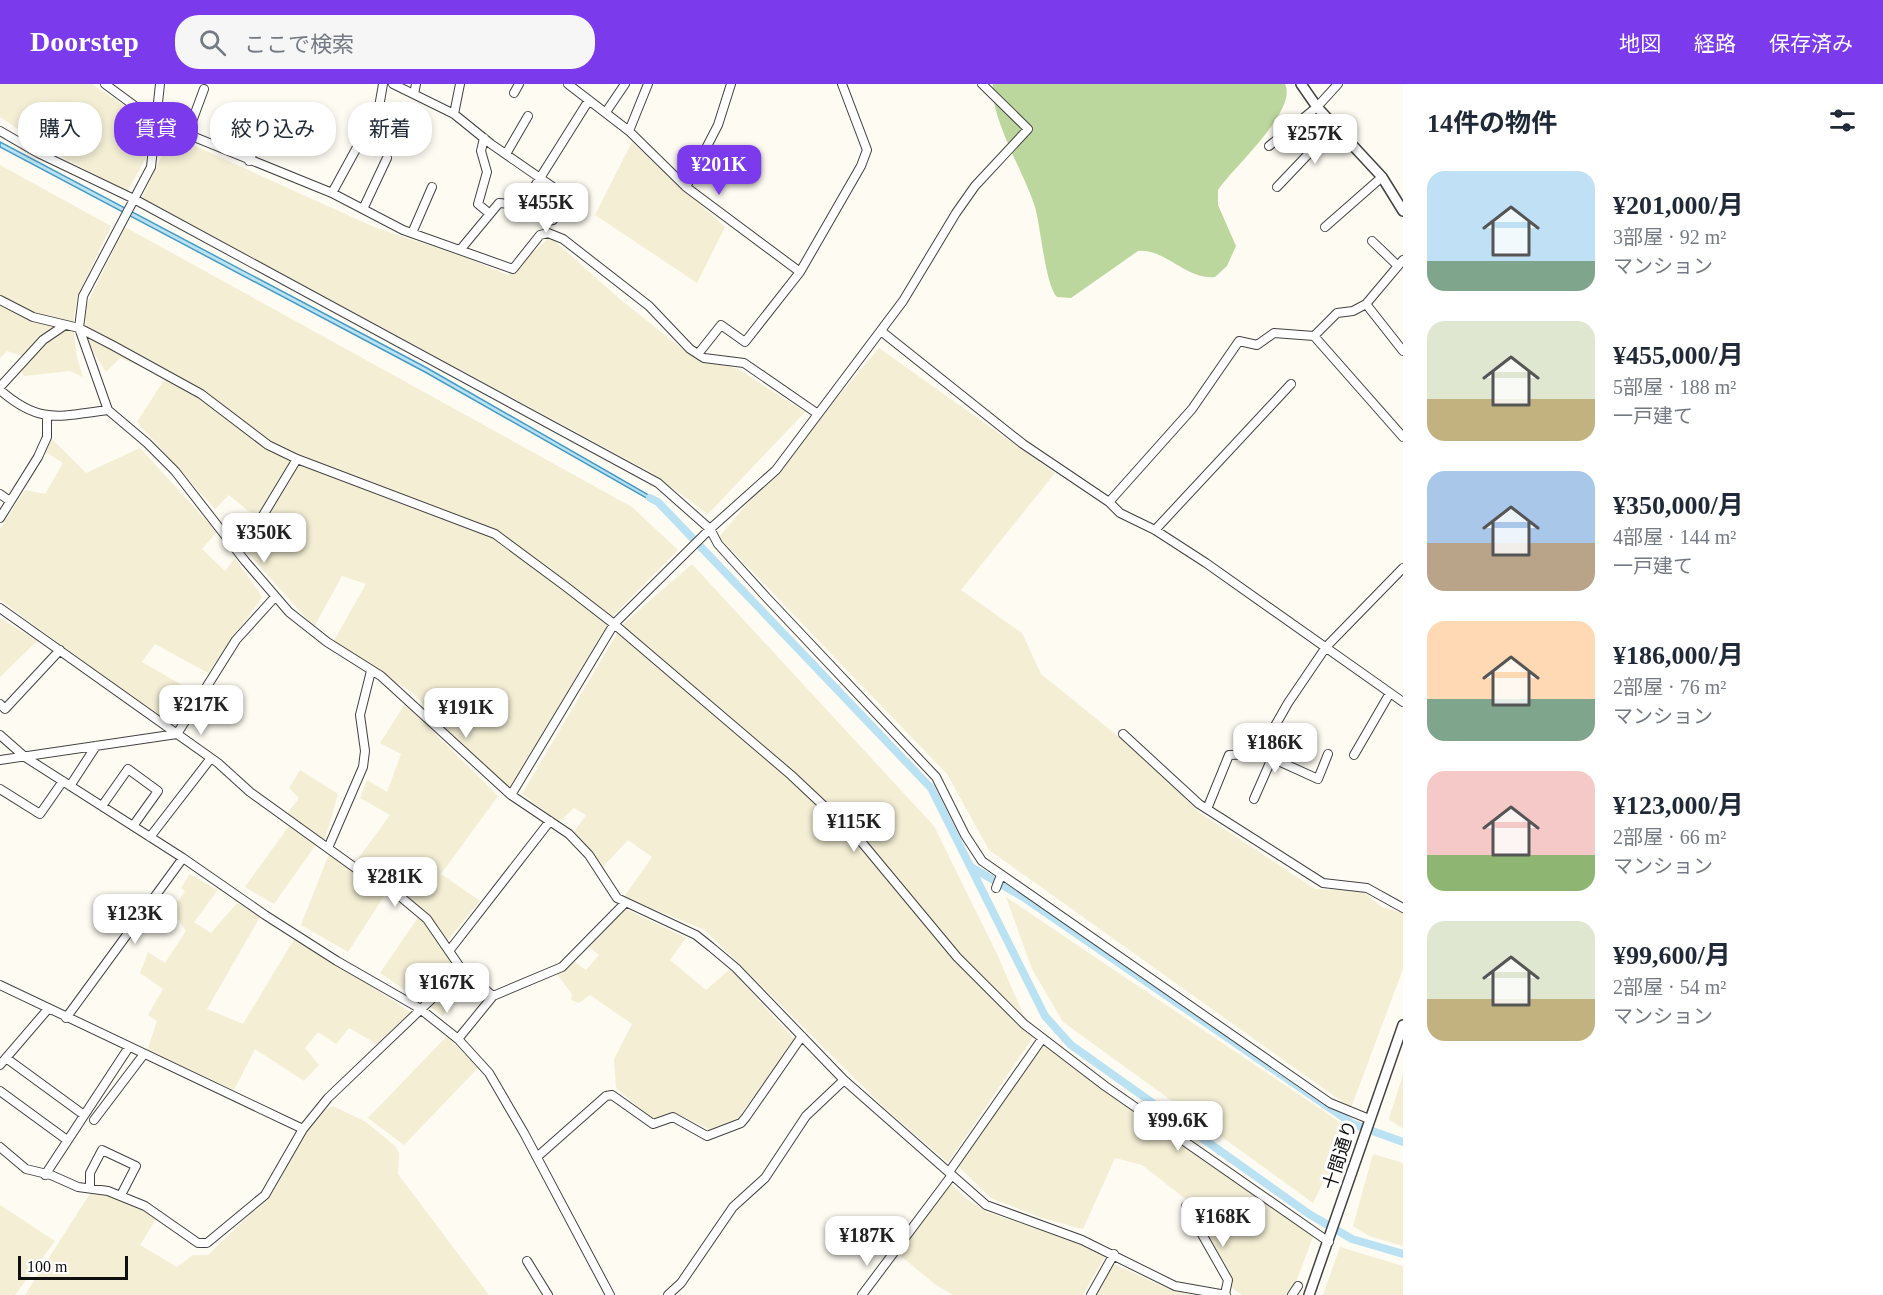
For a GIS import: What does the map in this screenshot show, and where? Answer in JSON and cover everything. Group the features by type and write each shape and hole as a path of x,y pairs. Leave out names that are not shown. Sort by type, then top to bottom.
{"street":[{"path":"158,102 160,84"},
{"path":"332,193 379,107 383,84"},
{"path":"393,84 454,114 566,196 554,220 548,221 523,205 499,203 460,250"},
{"path":"414,94 416,84"},
{"path":"454,114 460,84"},
{"path":"514,93 519,84"},
{"path":"606,112 625,84"},
{"path":"629,130 648,84"},
{"path":"686,187 718,125 731,84"},
{"path":"698,354 721,325 745,342 800,272 861,166 867,150 842,84"},
{"path":"511,795 614,624 710,529 776,470 903,302 969,195 1028,129 983,84"},
{"path":"1301,84 1317,107 1382,177 1403,211"},
{"path":"1269,146 1317,107 1338,84"},
{"path":"108,85 130,102"},
{"path":"573,86 629,130 686,187 800,272"},
{"path":"198,105 204,89"},
{"path":"523,205 589,100"},
{"path":"506,154 528,116"},
{"path":"1277,187 1335,126"},
{"path":"0,131 38,153 134,199 658,483 710,529 718,544 936,777 965,835 982,861 1330,1103 1369,1121"},
{"path":"484,138 481,151 487,172 478,204 490,214"},
{"path":"198,140 332,193 412,233 513,269 540,235 548,233 563,239 649,306 690,349 704,358 744,363 818,414"},
{"path":"152,156 151,167 83,296 79,328 90,367 108,410 147,443 175,471 289,612 398,692 511,795 569,834 589,855 612,894 625,903 696,935 711,947 844,1080 986,1205 1082,1240 1175,1286 1226,1295 1228,1280 1186,1206"},
{"path":"249,161 251,156"},
{"path":"363,209 387,158"},
{"path":"1325,227 1382,177"},
{"path":"412,233 432,187"},
{"path":"1314,336 1337,313 1353,311 1366,304 1401,263 1372,241"},
{"path":"0,300 33,317 79,328 201,394 268,445 297,459 495,534 614,624 791,774 859,839 979,981 1042,1039 1114,1092 1330,1238"},
{"path":"1366,304 1403,351"},
{"path":"65,325 43,340 0,388 23,408 47,418 108,410"},
{"path":"881,331 1023,444 1109,502 1120,513 1155,530 1403,702"},
{"path":"1109,502 1192,409 1239,340 1257,345 1274,333 1314,336 1403,437"},
{"path":"1155,530 1291,384"},
{"path":"0,518 47,436 47,418"},
{"path":"234,544 262,517 297,459"},
{"path":"0,494 10,501"},
{"path":"1259,754 1288,703 1326,647 1403,568"},
{"path":"0,760 177,734 236,640 275,597"},
{"path":"0,608 211,758 250,792 396,893 427,919 462,970 493,996"},
{"path":"0,704 5,709 60,650"},
{"path":"328,848 363,767 365,751 360,715 372,671"},
{"path":"1354,755 1390,693"},
{"path":"1123,734 1208,809 1323,883 1367,888 1403,908"},
{"path":"0,735 25,756 337,961 419,1008 458,1039 489,1073 537,1157 610,1295"},
{"path":"0,789 40,814 96,746"},
{"path":"1208,809 1229,755 1259,754 1318,779 1328,754"},
{"path":"150,837 211,758"},
{"path":"1254,799 1272,758"},
{"path":"102,806 128,769 158,791 133,826"},
{"path":"449,951 550,821"},
{"path":"66,1018 183,858"},
{"path":"996,888 1001,875"},
{"path":"458,1039 493,996 562,967 625,903"},
{"path":"0,1147 27,1169 78,1187 121,1195 145,1206 198,1243 207,1243 265,1195 303,1129 328,1098 419,1008 462,970"},
{"path":"0,985 303,1129"},
{"path":"0,1065 48,1009"},
{"name":"十間通り","path":"1309,1295 1403,1025"},
{"path":"537,1157 606,1096 612,1095 653,1124 673,1117 707,1136 741,1123 802,1036"},
{"path":"862,1295 951,1173 1042,1039"},
{"path":"45,1174 129,1047"},
{"path":"94,1120 144,1054"},
{"path":"6,1058 84,1114"},
{"path":"668,1295 681,1283 733,1208 765,1178 807,1116 844,1080"},
{"path":"0,1091 67,1140"},
{"path":"90,1188 90,1173 102,1149 136,1166 121,1195"},
{"path":"1091,1295 1114,1254"},
{"path":"527,1261 548,1295"},
{"path":"1292,1295 1298,1286"}],"shaded area":[{"path":"0,84 92,84 119,102 114,102 114,156 147,156 127,192 60,156 102,156 102,102 18,102 18,129 0,117"},
{"path":"632,142 725,227 697,283 595,215"},
{"path":"198,147 210,153 210,156 217,156 374,227 464,257 508,275 550,237 621,300 690,355 738,369 805,412 708,514 652,473 142,198 161,157 198,156"},
{"path":"0,165 111,226 77,297 73,325 77,358 83,377 70,371 24,376 19,368 22,356 7,351 0,358"},
{"path":"125,227 632,507 678,550 612,617 507,791 466,752 412,692 332,644 366,584 342,576 314,627 238,542 259,520 229,495 215,509 137,422 166,377 120,358 106,372 90,347 84,310"},
{"path":"879,348 1055,473 961,590 1022,633 1041,674 1140,754 1200,813 1315,889 1362,891 1382,907 1403,913 1403,969 1351,1108 989,850 947,774 719,537"},
{"path":"52,439 86,473 140,448 217,532 202,549 225,571 235,558 262,597 208,673 155,644 142,662 194,692 170,725 0,600 0,529 25,490 45,494 63,463 44,451"},
{"path":"692,564 934,826 997,954 1033,1037 948,1163 886,1109 705,930 624,897 652,857 628,840 600,870 573,833 586,815 574,808 559,822 522,794 622,625"},
{"path":"0,618 37,641 0,677"},
{"path":"405,704 498,796 441,874 480,901 447,941 465,976 443,1016 380,973 419,916 388,890 348,952 301,925 329,854 357,860 390,815 360,798 367,780 387,792 401,754 380,743"},
{"path":"300,770 338,794 324,843 315,846 274,904 245,887 289,826 283,819 299,798 289,788"},
{"path":"190,874 218,890 194,922 211,933 237,903 260,917 207,1009 243,1024 296,936 410,1012 377,1044 349,1028 336,1044 318,1032 305,1048 319,1065 304,1081 255,1049 234,1090 147,1051 157,1021 148,1015 163,989 140,973 148,952 165,963 186,931 172,911 185,891 181,888"},
{"path":"1006,897 1350,1129 1313,1203 1063,1022 1032,969"},
{"path":"624,908 686,938 670,960 706,990 730,969 796,1041 737,1119 710,1130 676,1113 652,1119 616,1088 614,1059 632,1024 590,995 579,1003 571,1000 572,994 553,969 568,957 586,970 599,955 584,943"},
{"path":"447,1036 478,1068 404,1145 368,1118"},
{"path":"1044,1043 1167,1128 1313,1237 1291,1295 1242,1295 1229,1286 1230,1272 1187,1200 1142,1165 1115,1158 1083,1229 1042,1218 991,1198 958,1166"},
{"path":"1403,1074 1403,1129 1389,1119"},
{"path":"333,1106 366,1122 395,1146 399,1153 398,1174 489,1295 25,1295 91,1192 109,1194 144,1209 156,1219 140,1245 177,1267 193,1255 208,1255 273,1192 304,1135 323,1111"},
{"path":"1373,1154 1403,1163 1403,1246 1369,1236 1353,1226"},
{"path":"947,1180 965,1198 987,1212 1106,1255 1083,1295 953,1295 936,1285 896,1252"},
{"path":"0,1205 55,1241 15,1295 0,1295"},
{"path":"1340,1247 1403,1266 1403,1295 1323,1295"},
{"path":"1110,1262 1166,1288 1192,1295 1092,1295"}],"green space":[{"path":"993,84 1285,84 1286,95 1282,109 1262,138 1218,190 1218,205 1236,246 1227,266 1215,277 1204,277 1157,254 1138,251 1071,298 1057,297 1046,269 1035,207 996,112"}],"water":[{"path":"0,142 18,152 18,156 26,156 427,368 659,501 657,504 425,372 0,147"}],"waterway":[{"path":"650,498 658,502 931,788 1045,1016 1071,1045 1309,1214 1352,1239 1403,1254"},
{"path":"971,867 1023,897 1353,1124 1403,1142"}]}
